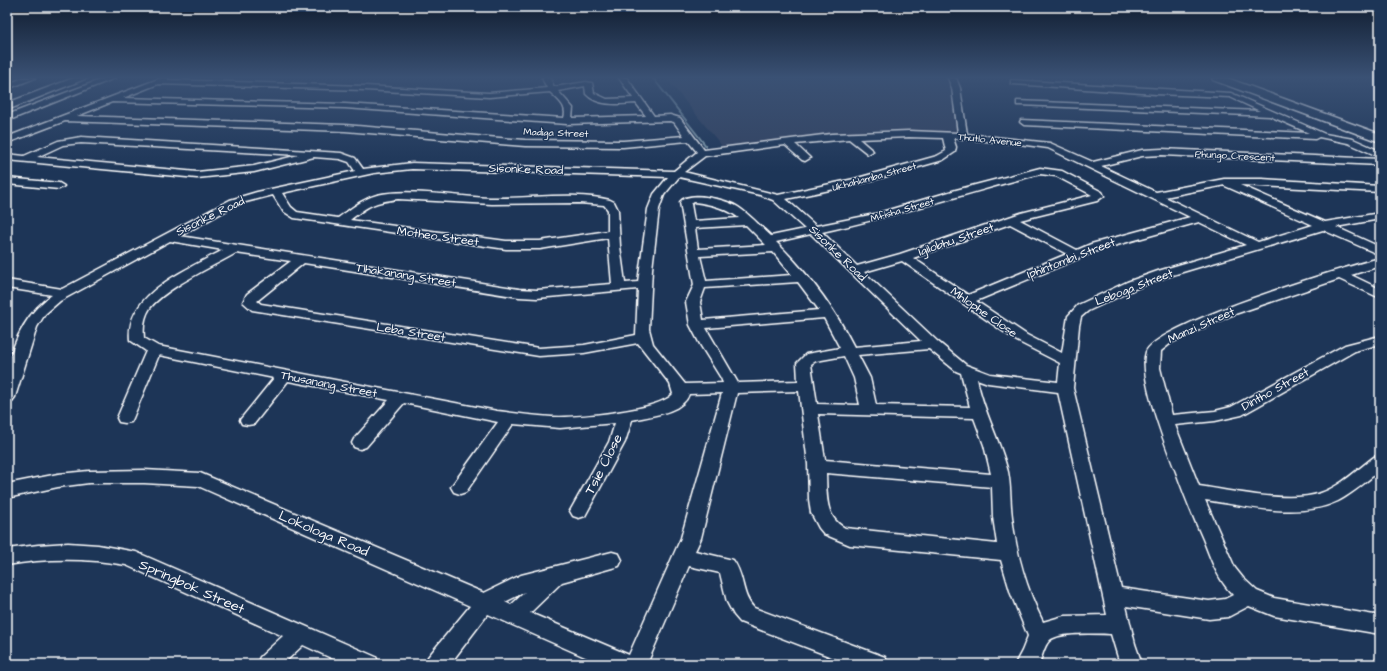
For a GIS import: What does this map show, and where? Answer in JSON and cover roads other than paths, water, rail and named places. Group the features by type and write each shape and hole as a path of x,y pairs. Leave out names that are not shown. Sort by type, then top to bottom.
{"main road":[{"path":"1293,109 1380,138"}],"street":[{"path":"7,118 30,109"},
{"path":"7,140 87,109"},
{"path":"394,109 567,121 670,118 677,120 702,152 678,174 661,193 653,209 645,285 642,325 643,338 680,389 806,386"},
{"path":"567,121 571,115 570,109"},
{"path":"646,109 652,119"},
{"path":"959,109 963,136"},
{"path":"1019,141 1024,122 1021,109"},
{"path":"1169,109 1271,114"},
{"path":"1264,109 1271,114 1323,136"},
{"name":"Madiga Street","path":"63,118 345,128 532,143 623,144 690,138"},
{"path":"1024,122 1323,136 1350,141 1380,154"},
{"name":"Thutlo Avenue","path":"702,152 851,136 895,134 947,135 1019,141 1058,149 1257,246"},
{"name":"Ukhahlamba Street","path":"777,198 855,182 940,158 950,152 951,147 947,135"},
{"path":"851,136 868,151"},
{"path":"24,159 61,143 81,140 316,153 348,158 355,163 360,173"},
{"path":"787,142 804,158"},
{"name":"Phungo Crescent","path":"1092,165 1142,153 1162,152 1380,162"},
{"path":"7,157 196,175 226,174 256,169 286,163 316,153"},
{"name":"Sisonke Road","path":"7,397 12,362 34,320 45,306 64,293 234,202 276,191 360,173 386,168 412,166 678,174 753,190 777,198 815,230 932,344 950,360 968,372 988,378 1066,388"},
{"name":"Mfisha Street","path":"693,253 772,244 815,230 877,217 988,184 1040,171 1058,173 1098,194 1099,196 1093,199 1056,208"},
{"path":"7,181 59,186"},
{"path":"1224,182 1380,251"},
{"path":"1154,196 1192,187 1224,182 1262,182 1380,189"},
{"name":"Motheo Street","path":"276,191 287,209 294,215 506,246 540,245 613,234"},
{"path":"341,221 365,203 393,196 511,202 590,200 606,202 612,206 614,218 613,234 619,287"},
{"path":"636,664 691,538 731,387 728,378 697,325 693,302 700,285 684,203 693,199 711,201 728,206 737,211 772,244 802,278 829,313 862,378 869,411"},
{"name":"Igilobhu Street","path":"855,270 904,257 1011,220 1056,208"},
{"name":"Leboga Street","path":"1131,664 1119,625 1066,388 1067,361 1072,326 1075,316 1083,308 1097,300 1156,276 1323,226 1380,216"},
{"name":"Iphintombi Street","path":"967,300 1076,254 1121,239 1201,218"},
{"path":"1011,220 1076,254"},
{"path":"689,225 749,222"},
{"name":"Tlhakanang Street","path":"168,237 234,249 519,293 537,294 645,285"},
{"name":"Thusanang Street","path":"234,249 171,287 145,306 139,317 136,330 137,340 154,350 509,418 560,423 593,421 625,416 664,406 679,399 681,395 680,389"},
{"name":"Mhlophe Close","path":"904,257 1022,338 1067,361"},
{"name":"Leba Street","path":"302,259 252,297 250,302 257,307 539,352 584,349 643,338"},
{"name":"Manzi Street","path":"1248,596 1231,578 1225,569 1192,492 1156,389 1153,352 1166,340 1227,312 1380,262"},
{"path":"1340,275 1380,294"},
{"path":"700,285 802,278"},
{"path":"7,284 64,293"},
{"path":"697,325 829,313"},
{"name":"Dintho Street","path":"1166,421 1215,416 1236,411 1350,348 1380,340"},
{"path":"932,344 815,356 805,360 806,386 817,466 819,510 823,521 829,528 850,538 1008,553"},
{"path":"125,418 154,350"},
{"path":"968,372 971,394 992,444 1001,481 1001,505 1008,553 1022,600 1039,635"},
{"path":"248,420 285,375"},
{"path":"360,444 400,398"},
{"path":"810,409 979,413"},
{"name":"Tsie Close","path":"578,511 617,442 625,416"},
{"path":"460,487 509,418"},
{"path":"1192,492 1284,503 1306,503 1324,499 1341,491 1380,461"},
{"path":"817,466 1001,481"},
{"name":"Lokologa Road","path":"7,491 64,479 88,476 170,477 200,480 625,664"},
{"name":"Springbok Street","path":"7,557 53,551 88,551 129,558 368,664"},
{"path":"684,557 726,566 731,573 735,600 739,609 747,615 877,664"},
{"path":"436,664 485,603 521,584 612,560"},
{"path":"514,615 556,576"},
{"path":"1112,595 1208,610 1228,608 1248,596 1260,603 1274,607 1380,626"},
{"path":"1026,664 1034,651 1039,635 1045,630 1055,627 1119,625"},
{"path":"268,664 300,634"}],"waterway":[{"path":"677,109 706,146"}]}
